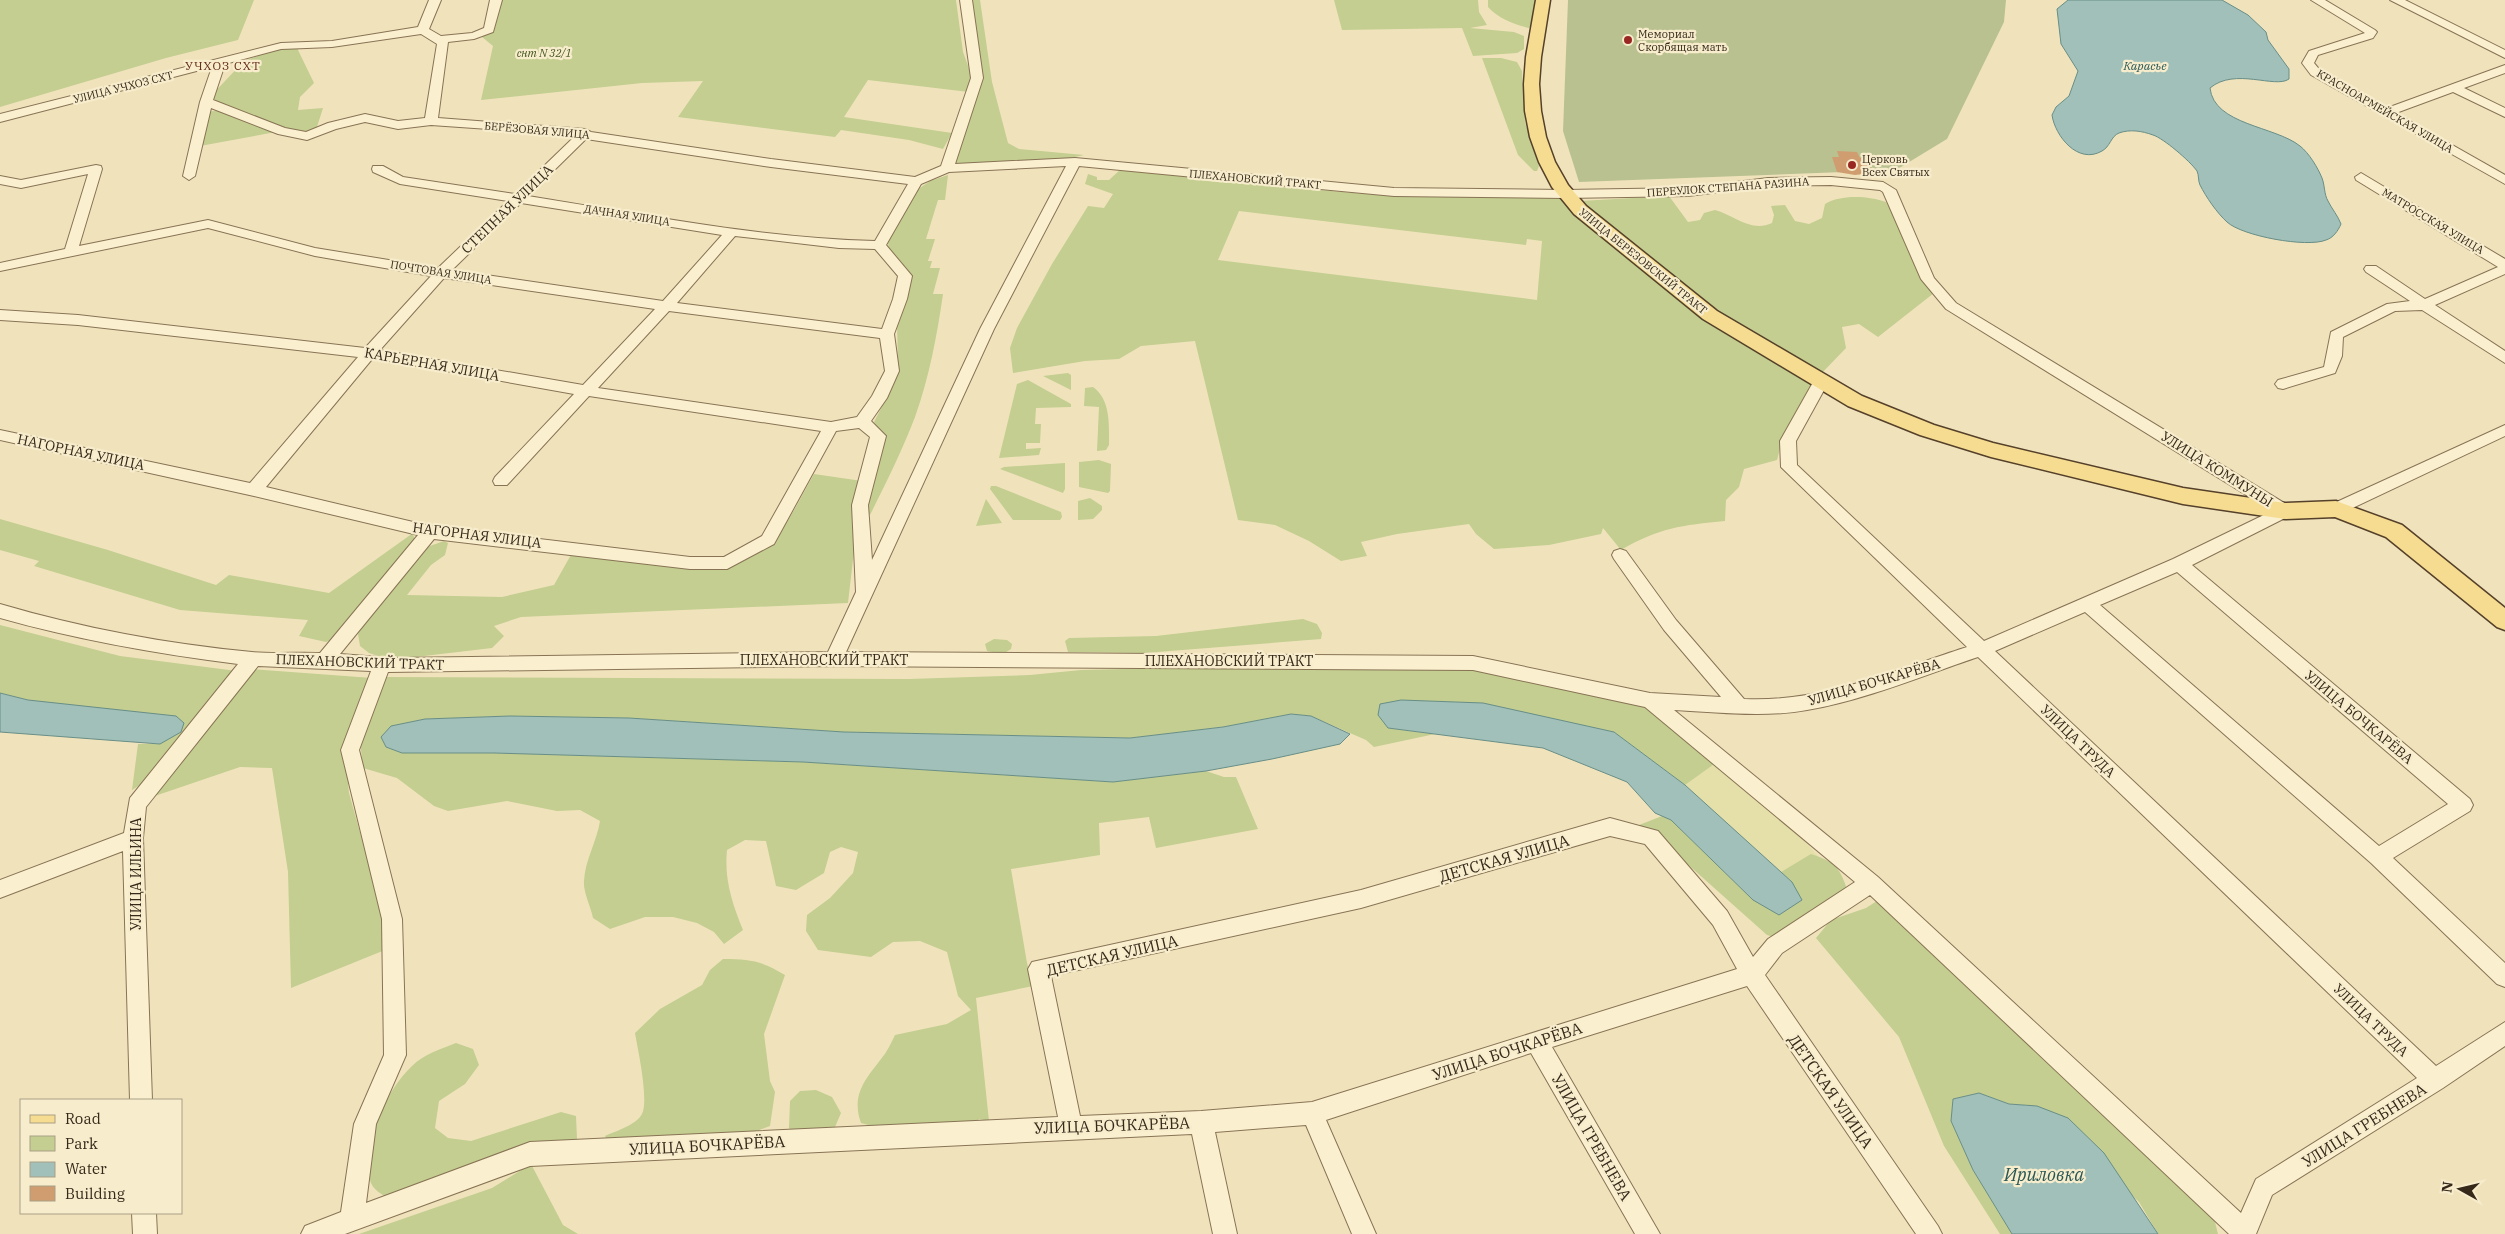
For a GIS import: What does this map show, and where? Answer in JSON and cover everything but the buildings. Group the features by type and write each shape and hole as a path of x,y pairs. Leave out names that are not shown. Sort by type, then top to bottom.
{"main road":[{"name":"УЛИЦА БЕРЕЗОВСКИЙ ТРАКТ","path":"1543,0 1533,46 1531,100 1543,155 1564,194 1605,231 1710,316 1821,381"},
{"name":"УЛИЦА КОММУНЫ","path":"1821,381 1855,401 1927,430 1990,450 2183,496 2285,511"},
{"name":"УЛИЦА БОЧКАРЁВА","path":"2285,511 2336,509"},
{"path":"2336,509 2394,531 2505,621"}],"street":[{"path":"431,121 443,43 423,30 435,0"},
{"path":"439,40 474,36 489,30 496,0"},
{"path":"865,592 860,505 878,436 862,422 879,398 892,371 887,334 900,298 904,276 878,245 916,181 947,168 977,78 966,0"},
{"name":"КРАСНОАРМЕЙСКАЯ УЛИЦА","path":"2317,0 2371,32 2369,36 2313,54 2308,63 2315,72 2505,180"},
{"path":"2396,0 2505,55"},
{"name":"УЛИЦА УЧХОЗ СХТ","path":"0,118 281,46 332,44 423,30"},
{"path":"189,176 206,102 219,63"},
{"path":"2386,112 2505,69"},
{"path":"2453,87 2505,113"},
{"name":"БЕРЁЗОВАЯ УЛИЦА","path":"206,102 282,131 307,136 332,126 365,118 398,126 431,121 585,134 772,163 916,181"},
{"name":"СТЕПНАЯ УЛИЦА","path":"254,490 369,353 441,273 516,198 585,134"},
{"path":"834,659 987,329 1075,162"},
{"name":"ПЛЕХАНОВСКИЙ ТРАКТ","path":"947,168 1075,162 1394,192 1564,194"},
{"path":"0,180 21,184 96,169 71,251"},
{"name":"ДАЧНАЯ УЛИЦА","path":"378,169 400,180 732,232 839,244 878,245"},
{"name":"МАТРОССКАЯ УЛИЦА","path":"2361,178 2505,264"},
{"name":"ПЕРЕУЛОК СТЕПАНА РАЗИНА","path":"1564,194 1688,192 1768,182 1832,181 1883,186 1889,190"},
{"name":"УЛИЦА КОММУНЫ","path":"1889,190 1928,280 1951,306 2285,511"},
{"name":"ПОЧТОВАЯ УЛИЦА","path":"0,267 208,224 315,252 441,273 666,306 887,334"},
{"path":"501,481 666,306 732,232"},
{"path":"2370,269 2505,358"},
{"path":"2283,384 2330,370 2335,356 2336,335 2392,306 2423,305 2505,269"},
{"name":"КАРЬЕРНАЯ УЛИЦА","path":"0,315 78,320 369,353 587,391 831,427 862,422"},
{"name":"УЛИЦА ТРУДА","path":"1821,381 1788,441 1789,468 2435,1080"},
{"name":"НАГОРНАЯ УЛИЦА","path":"0,435 254,490 430,532 690,563 727,563 768,540 831,427"},
{"name":"УЛИЦА БОЧКАРЁВА","path":"2336,509 2505,430"},
{"name":"УЛИЦА БОЧКАРЁВА","path":"1650,701 1761,707 1806,703 1841,695 1982,649 2179,564 2285,511"},
{"path":"325,660 430,532"},
{"path":"1620,555 1670,625 1738,705"},
{"name":"УЛИЦА БОЧКАРЁВА","path":"2179,564 2463,805 2378,857"},
{"path":"2087,604 2378,857 2505,978"},
{"name":"ПЛЕХАНОВСКИЙ ТРАКТ","path":"0,611 52,626 167,648 253,659 325,660 382,665 834,659 1473,663 1650,701"},
{"name":"УЛИЦА ИЛЬИНА","path":"141,1099 133,838 137,804 253,659"},
{"path":"352,1220 366,1124 395,1055 392,919 350,750 382,665"},
{"path":"1650,701 1871,883 2244,1233"},
{"name":"ДЕТСКАЯ УЛИЦА","path":"1071,1127 1039,970 1362,899 1610,827 1651,837 1720,918 1752,975 1930,1234"},
{"path":"0,889 133,838"},
{"path":"1752,975 1776,946 1871,883"},
{"name":"УЛИЦА БОЧКАРЁВА","path":"313,1234 530,1154 1202,1122 1312,1113 1536,1041 1752,975"},
{"name":"УЛИЦА ГРЕБНЕВА","path":"2244,1233 2264,1187 2435,1080 2505,1033"},
{"name":"УЛИЦА ГРЕБНЕВА","path":"1536,1041 1648,1234"},
{"path":"1312,1113 1364,1234"},
{"path":"1202,1122 1225,1234"},
{"path":"144,1214 145,1234"}],"shaded area":[{"path":"1717,762 1781,815 1819,857 1811,855 1781,872 1685,785"}],"green space":[{"path":"0,0 254,0 238,40 166,58 0,107"},
{"name":"снт N 32/1","path":"493,0 956,0 963,52 971,74 969,92 868,80 844,117 952,133 943,149 909,140 841,130 835,137 678,117 703,81 642,83 481,100 493,46 482,37"},
{"path":"970,0 980,0 992,82 1008,143 1019,149 1084,155 1061,160 952,165 981,76"},
{"path":"1334,0 1478,0 1479,12 1487,25 1470,28 1514,32 1524,36 1524,49 1517,53 1473,56 1462,28 1342,30"},
{"path":"1488,0 1536,0 1532,25 1529,28 1502,18 1488,7"},
{"path":"1568,0 2006,0 2004,22 1947,139 1896,170 1579,182 1563,131"},
{"path":"300,46 298,50 314,83 300,97 298,110 323,108 316,130 301,133 294,132 258,117 206,101 244,61 277,49"},
{"path":"1482,58 1501,58 1517,62 1522,71 1525,122 1539,166 1537,171 1534,171 1518,155"},
{"path":"222,110 276,132 200,146 206,112"},
{"path":"1121,169 1259,185 1403,197 1559,196 1812,383 1784,434 1777,460 1744,469 1739,487 1726,500 1725,521 1696,524 1659,532 1621,550 1603,528 1601,534 1549,545 1494,549 1476,534 1469,524 1397,534 1361,542 1367,556 1341,561 1309,541 1275,525 1238,520 1195,341 1141,346 1119,359 1085,361 1013,373 1010,348 1017,328 1052,264 1088,206 1104,208 1113,194 1085,184 1088,174 1097,177 1097,180 1109,180","holes":["1239,211 1526,245 1527,239 1542,241 1537,300 1218,260"]},
{"path":"948,175 945,200 938,200 926,239 935,239 928,261 932,261 930,268 940,268 933,294 943,294 932,357 915,417 870,515 866,508 883,435 874,422 892,387 898,366 897,322 911,280 908,270 889,250 887,236 914,192 930,181"},
{"path":"1669,196 1688,222 1700,220 1704,213 1715,210 1750,225 1757,226 1772,223 1774,215 1771,206 1785,205 1795,221 1809,224 1822,218 1825,204 1839,199 1863,197 1886,202 1934,293 1878,337 1859,324 1842,327 1846,348 1820,375 1764,345 1647,262 1580,201"},
{"path":"1068,373 1071,375 1071,390 1043,376"},
{"path":"1028,380 1071,404 1071,407 1036,408 1035,424 1041,424 1040,443 1026,443 1026,449 1041,448 1039,455 999,458 1017,384"},
{"path":"1093,387 1099,392 1108,413 1109,445 1106,450 1097,451 1099,407 1084,406 1085,388"},
{"path":"1099,460 1111,464 1110,491 1108,493 1079,487 1079,462"},
{"path":"1065,463 1065,489 1063,493 1000,469 1004,467"},
{"path":"814,474 862,481 848,603 521,617 494,626 504,636 492,648 390,660 369,653 360,646 358,634 365,622 427,547 444,541 448,543 445,555 431,565 407,595 502,597 554,585 572,553 722,567 755,555 768,545 788,520"},
{"path":"991,486 996,486 1061,512 1062,517 1060,520 1013,520 990,489"},
{"path":"1090,498 1102,506 1102,510 1093,519 1078,520 1078,501"},
{"path":"986,499 1002,523 976,526"},
{"path":"0,519 108,550 216,585 229,575 329,593 413,533 415,542 336,638 326,642 299,636 308,620 180,610 34,566 39,561 0,550"},
{"path":"1303,619 1317,624 1322,633 1321,639 1144,653 1068,652 1065,641 1069,638 1156,636"},
{"path":"0,625 120,656 237,671 153,777 132,790 138,744 160,744 28,700 0,693"},
{"path":"994,639 1007,640 1012,644 1011,649 1003,654 987,651 985,644"},
{"path":"1211,667 1463,667 1651,707 1717,762 1685,785 1614,732 1387,728 1435,734 1374,747 1366,740 1311,716 1291,714 1223,727 1130,738 844,732 629,718 510,716 425,719 391,726 386,747 402,753 494,753 803,762 1113,782 1206,771 1224,777 1236,777 1258,829 1156,848 1149,817 1099,823 1100,855 1011,869 1027,963 1033,986 976,998 989,1121 979,1119 975,1123 879,1128 861,1123 858,1113 859,1096 865,1081 895,1035 947,1024 971,1010 958,996 947,952 920,941 893,942 871,957 818,950 806,931 807,915 830,898 853,873 858,852 841,847 830,852 824,873 796,890 776,886 766,841 745,840 727,850 726,861 730,891 743,930 724,944 714,932 697,923 673,917 645,917 610,929 593,918 584,885 586,866 600,821 580,810 557,811 507,801 448,811 434,806 397,778 363,768 360,741 381,677 909,679 1030,675 1081,670"},
{"path":"251,669 372,678 345,751 349,793 385,922 385,950 291,988 288,872 272,768 240,767 146,799"},
{"path":"1662,816 1671,820 1753,900 1792,882 1781,872 1811,854 1832,863 1836,867 1848,892 1778,938 1767,935 1657,837 1634,827"},
{"path":"1880,899 2213,1214 2218,1234 2158,1234 2139,1202 2037,1106 2009,1104 1979,1093 1953,1099 1951,1121 1973,1170 2012,1234 2000,1234 1944,1146 1899,1037 1816,938 1831,920 1866,908"},
{"path":"723,959 756,962 785,975 764,1034 770,1081 775,1092 770,1126 754,1132 610,1145 605,1136 635,1121 642,1114 644,1107 642,1075 635,1033 660,1009 702,985 710,970"},
{"path":"456,1043 473,1049 479,1065 465,1084 439,1101 435,1128 448,1138 471,1141 561,1112 576,1116 577,1139 560,1147 388,1198 374,1188 370,1177 373,1140 381,1113 394,1088 412,1066 427,1055"},
{"path":"816,1090 832,1097 841,1113 835,1127 820,1132 794,1134 789,1128 790,1101 800,1091"},
{"path":"531,1164 563,1225 578,1234 359,1234 492,1188"}],"water":[{"name":"Карасье","path":"2068,0 2222,0 2248,15 2266,32 2268,40 2289,69 2289,79 2274,82 2231,79 2220,82 2210,88 2214,100 2222,110 2234,117 2289,139 2307,153 2320,174 2327,198 2341,224 2335,234 2331,238 2317,242 2290,242 2260,236 2235,227 2223,218 2209,200 2200,185 2198,173 2194,167 2169,145 2149,134 2132,131 2116,134 2105,149 2093,154 2084,154 2069,146 2058,131 2052,115 2056,107 2069,96 2078,71 2061,44 2057,9"},
{"path":"0,693 28,700 176,716 184,723 181,732 160,744 0,732"},
{"path":"1401,700 1483,703 1614,732 1685,785 1792,882 1802,900 1779,915 1753,900 1671,820 1655,813 1627,782 1543,748 1388,728 1378,715 1380,704"},
{"path":"1291,714 1311,716 1350,734 1340,744 1272,759 1206,771 1113,782 803,762 494,753 402,753 386,747 381,737 391,726 425,719 510,716 629,718 844,732 1130,738 1223,727"},
{"name":"Ириловка","path":"1979,1093 2009,1104 2037,1106 2068,1118 2104,1153 2158,1234 2012,1234 1973,1170 1951,1121 1953,1099"}],"place":[{"name":"Мемориал Скорбящая мать","path":"1628,40"},
{"name":"Церковь Всех Святых","path":"1852,165"}],"district":[{"name":"УЧХОЗ СХТ","path":"223,66"}]}
